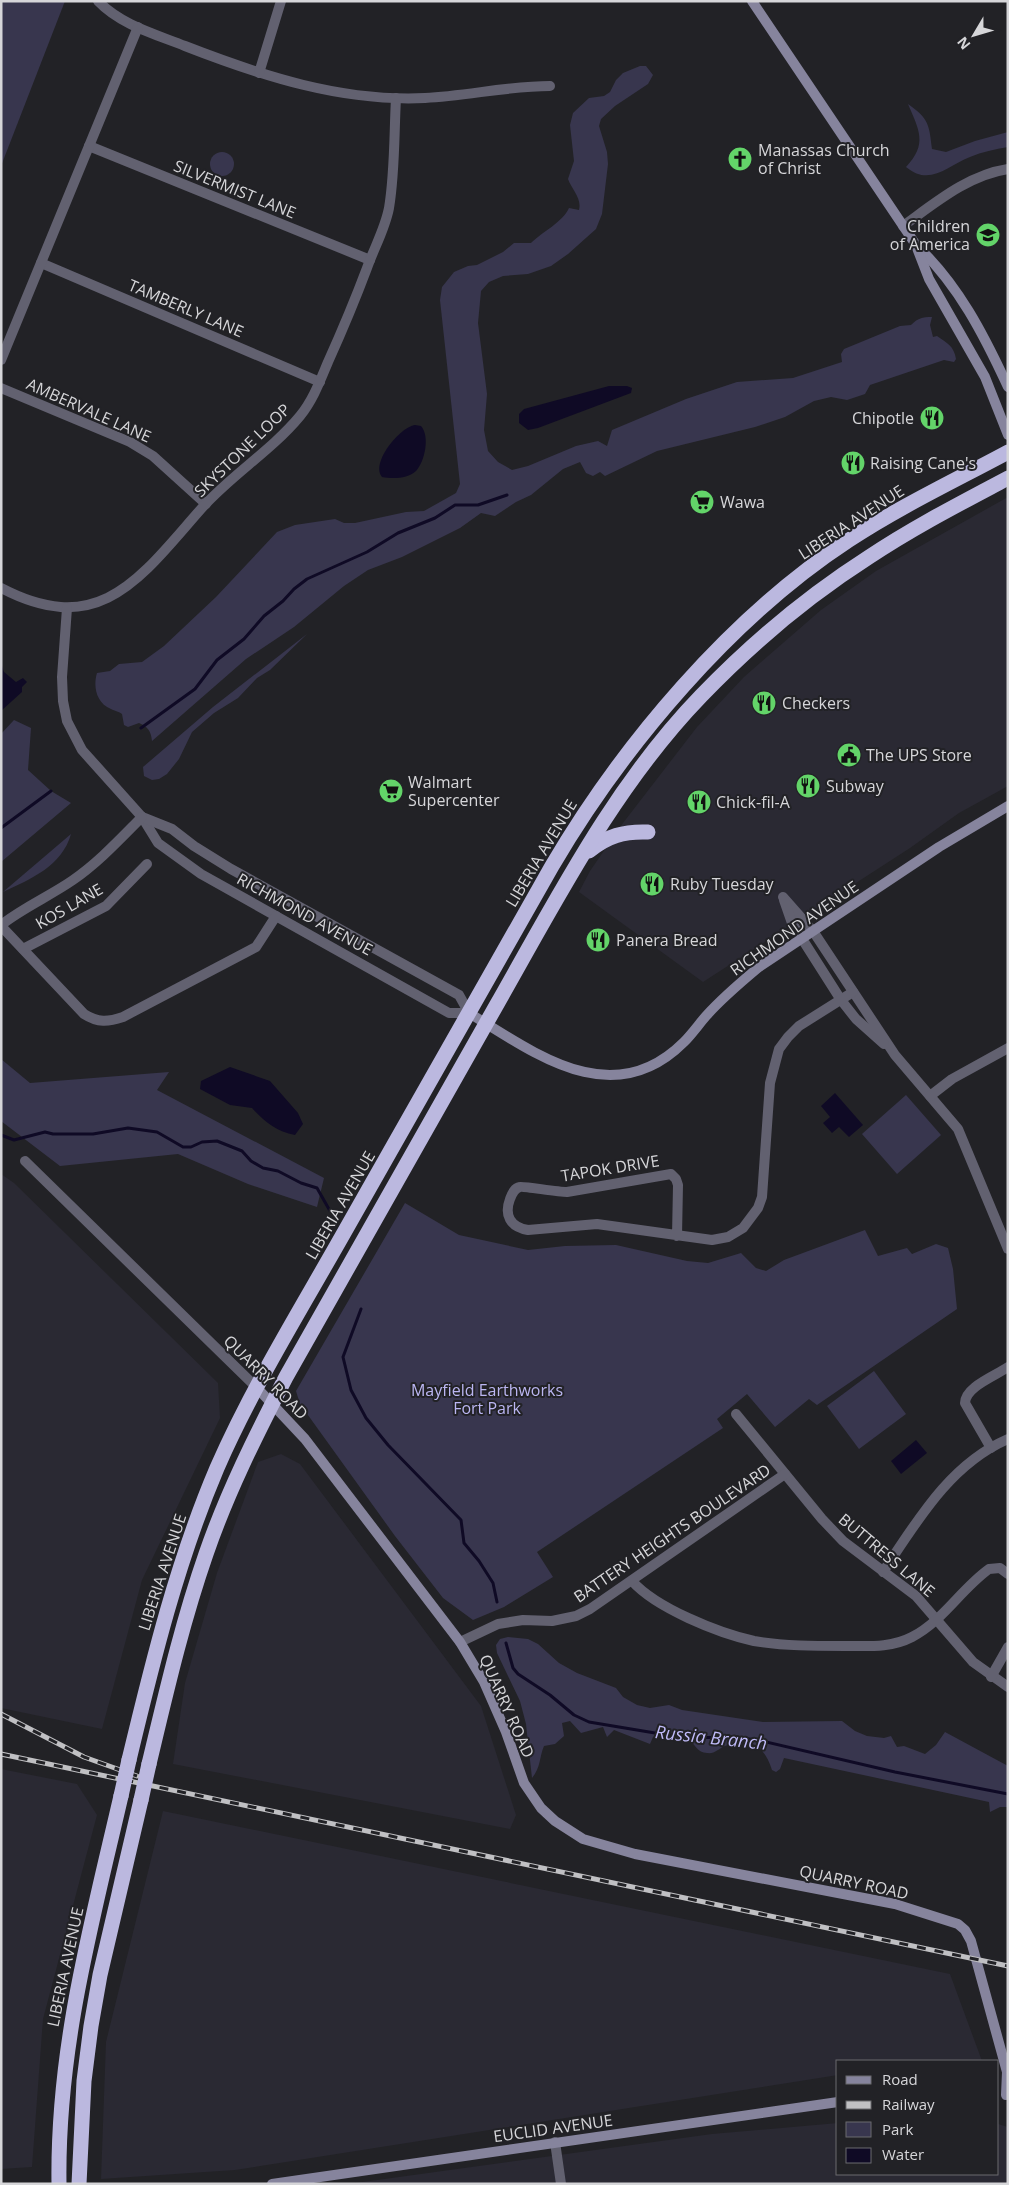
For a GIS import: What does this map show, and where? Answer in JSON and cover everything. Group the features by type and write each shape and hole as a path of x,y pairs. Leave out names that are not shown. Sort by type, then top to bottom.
{"highway":[{"name":"LIBERIA AVENUE","path":"59,2184 63,2074 77,1986 154,1656 185,1551 218,1466 257,1388 552,866 595,796 643,733 706,663 809,568 888,516 1008,452"},
{"path":"79,2184 84,2081 90,2026 100,1975 173,1664 206,1552 245,1458 272,1403 579,861 614,806 660,744 701,696 745,653 792,613 855,566 934,517 1008,478"},
{"path":"579,861 610,837 634,832 648,832"}],"street":[{"path":"98,1 118,18 234,65 324,90 396,98 426,98 525,86 550,86"},
{"path":"259,73 281,1"},
{"path":"752,1 916,245 929,279 985,377 1008,435"},
{"path":"1,360 138,27"},
{"name":"SKYSTONE LOOP","path":"1,588 19,597 67,608 103,600 126,588 206,504 288,430 301,414 320,382 383,229 392,184 396,98"},
{"name":"SILVERMIST LANE","path":"89,146 370,260"},
{"path":"903,226 970,181 992,172 1008,169"},
{"path":"916,245 936,263 957,292 983,336 1008,387"},
{"name":"TAMBERLY LANE","path":"41,263 320,382"},
{"name":"AMBERVALE LANE","path":"1,388 130,442 158,461 206,504"},
{"name":"RICHMOND AVENUE","path":"67,608 62,677 66,721 82,750 142,817 154,838 178,859 448,1013 469,1013"},
{"name":"RICHMOND AVENUE","path":"142,817 172,829 194,846 231,869 458,995 469,1013 543,1057 572,1070 602,1076 639,1070 670,1054 684,1042 732,990 759,967 939,847 1008,806"},
{"path":"142,817 98,860 72,880 1,925 84,1014 92,1019 107,1022 123,1017 256,947 276,916"},
{"name":"KOS LANE","path":"23,949 106,906 148,864"},
{"path":"889,1047 856,1019 841,1000 792,924 783,897 813,931 889,1047 951,1119 961,1135 1008,1249"},
{"name":"TAPOK DRIVE","path":"677,1236 678,1182 674,1176 667,1174 566,1192 521,1186 515,1190 507,1208 511,1222 528,1230 597,1224 702,1240 720,1240 736,1233 752,1218 762,1196 770,1083 776,1058 783,1043 793,1031 853,992"},
{"path":"930,1096 952,1079 1008,1048"},
{"name":"QUARRY ROAD","path":"25,1161 257,1388 311,1447 460,1642 484,1682 506,1732 520,1774 530,1794 541,1808 572,1833 596,1844 635,1854 895,1904 958,1924 965,1930 971,1941 995,2027 1007,2072 1004,2094"},
{"path":"991,1448 965,1403 966,1396 971,1390 1008,1367"},
{"name":"BUTTRESS LANE","path":"736,1414 822,1519 843,1541 916,1596 974,1662 991,1677 1008,1687"},
{"path":"883,1572 943,1488 964,1467 991,1448 1008,1439"},
{"name":"BATTERY HEIGHTS BOULEVARD","path":"460,1642 498,1624 524,1620 552,1621 576,1616 590,1609 785,1474"},
{"path":"632,1581 660,1604 723,1632 754,1641 829,1646 886,1645 911,1638 937,1619 989,1569 1000,1568 1008,1574"},
{"path":"991,1677 1008,1647"},
{"name":"EUCLID AVENUE","path":"272,2184 836,2102"},
{"path":"555,2142 561,2184"}],"shaded area":[{"path":"1008,497 1008,786 959,813 910,848 703,982 579,892 590,871 623,823 697,727 744,677 821,610 876,571"},
{"path":"1,1174 14,1183 218,1383 220,1418 142,1580 102,1729 1,1708"},
{"path":"281,1454 300,1464 481,1706 516,1815 510,1829 173,1764 185,1683 217,1573 258,1462"},
{"path":"1,1769 77,1784 97,1815 43,2019 32,2167 1,2169"},
{"path":"163,1811 950,1974 982,2060 836,2060 836,2075 235,2170 101,2179 106,2042"},
{"path":"836,2123 836,2175 999,2175 999,2124 1008,2127 1008,2184 348,2184 712,2134"}],"green space":[{"path":"1,1 65,1 1,166"},
{"path":"640,66 646,66 653,75 648,84 615,106 601,119 599,126 607,152 608,164 602,214 596,229 568,254 551,266 528,274 503,276 489,282 481,291 478,323 487,394 484,430 488,451 498,462 512,470 528,466 576,446 598,441 607,446 612,430 686,399 737,382 793,378 842,362 841,354 844,349 900,326 911,325 918,319 932,317 930,325 933,337 937,336 952,348 956,359 954,362 944,360 870,385 865,394 847,400 831,397 814,401 785,417 755,427 657,451 605,476 600,472 593,476 586,473 580,462 563,469 531,495 516,502 495,516 481,513 460,528 402,557 368,570 344,586 294,627 246,659 152,741 147,728 139,723 128,727 124,725 122,714 106,706 99,698 95,683 97,673 110,671 119,664 142,662 164,646 216,597 277,532 295,525 335,519 344,523 355,523 406,512 424,511 456,493 460,484 440,300 442,287 454,272 468,266 477,265 503,252 514,243 531,243 562,218 569,208 579,210 578,198 568,179 574,161 570,125 573,113 589,98 604,96 610,92 616,80 623,73"},
{"path":"908,104 927,123 932,149 946,152 975,141 1008,132 1008,147 975,155 931,175 915,173 906,167 913,159 919,144 918,129"},
{"path":"222,152 231,155 234,164 231,173 222,176 213,173 210,164 213,155"},
{"path":"307,634 270,670 257,678 238,698 214,713 192,732 179,759 167,774 159,779 152,780 144,776 143,767 213,707"},
{"path":"14,720 31,728 28,770 51,791 71,803 1,862 1,734"},
{"path":"71,834 61,855 53,863 24,882 3,892"},
{"path":"1,1059 30,1083 169,1072 157,1090 324,1178 317,1207 248,1184 178,1154 60,1166 1,1121"},
{"path":"906,1095 941,1135 897,1174 862,1134"},
{"name":"Mayfield Earthworks Fort Park","path":"405,1203 459,1235 528,1250 565,1246 616,1245 687,1261 708,1263 741,1253 756,1268 766,1271 784,1260 865,1230 878,1256 907,1248 912,1254 936,1244 948,1248 953,1269 957,1309 817,1405 809,1399 775,1427 747,1394 717,1419 723,1428 537,1552 553,1577 504,1607 473,1620 443,1598 395,1536 300,1404 296,1391"},
{"path":"874,1371 906,1414 859,1449 827,1406"},
{"path":"508,1637 528,1639 538,1644 559,1663 577,1673 616,1688 623,1697 637,1705 650,1708 669,1705 682,1710 763,1722 842,1721 855,1731 867,1736 884,1738 891,1736 897,1747 904,1746 925,1754 936,1745 945,1732 1008,1766 1008,1807 1000,1807 990,1812 989,1802 784,1758 780,1769 776,1772 772,1770 760,1749 749,1742 734,1743 707,1753 699,1750 686,1736 672,1733 657,1735 653,1737 650,1744 614,1730 607,1737 603,1727 581,1733 570,1721 562,1723 564,1736 555,1744 544,1746 532,1778 526,1724 520,1701 497,1653 496,1645 500,1639"}],"water":[{"path":"609,386 627,386 632,388 631,393 538,428 528,430 519,423 519,414 524,409"},
{"path":"415,425 421,426 424,430 426,442 424,455 419,467 413,474 404,477 382,477 379,471 380,463 388,446 402,432"},
{"path":"2,666 4,672 16,682 23,678 27,682 22,687 22,692 1,711"},
{"path":"230,1067 270,1081 298,1113 303,1124 295,1135 271,1125 252,1108 230,1105 200,1089 201,1081"},
{"path":"835,1093 863,1125 849,1137 839,1127 832,1133 823,1123 830,1117 821,1106"},
{"path":"916,1440 927,1453 901,1474 891,1461"}],"waterway":[{"path":"141,728 195,689 217,660 244,639 264,616 307,579 367,552 398,533 435,518 455,505 478,505 507,495"},
{"path":"1,828 51,791"},
{"name":"Russia Branch","path":"1,1135 14,1140 45,1132 53,1134 93,1134 128,1128 157,1132 183,1147 191,1147 202,1142 217,1141 242,1151 251,1161 263,1168 278,1171 301,1183 317,1188 330,1211"},
{"name":"Russia Branch","path":"361,1309 343,1357 351,1390 366,1418 388,1445 461,1520 464,1543 479,1561 493,1583 497,1602"},
{"name":"Russia Branch","path":"506,1643 513,1668 518,1674 550,1695 574,1715 589,1722 685,1738 729,1737 758,1740 895,1772 1008,1794"}],"railway":[{"path":"1,1714 84,1757 137,1776"},
{"path":"1,1754 1008,1966"}],"place":[{"name":"Manassas Church of Christ","path":"740,159"},
{"name":"Children of America","path":"988,235"},
{"name":"Chipotle","path":"932,418"},
{"name":"Raising Cane's","path":"853,463"},
{"name":"Wawa","path":"702,502"},
{"name":"Checkers","path":"764,703"},
{"name":"The UPS Store","path":"849,755"},
{"name":"Subway","path":"808,786"},
{"name":"Walmart Supercenter","path":"391,791"},
{"name":"Chick-fil-A","path":"699,802"},
{"name":"Ruby Tuesday","path":"652,884"},
{"name":"Panera Bread","path":"598,940"}]}
